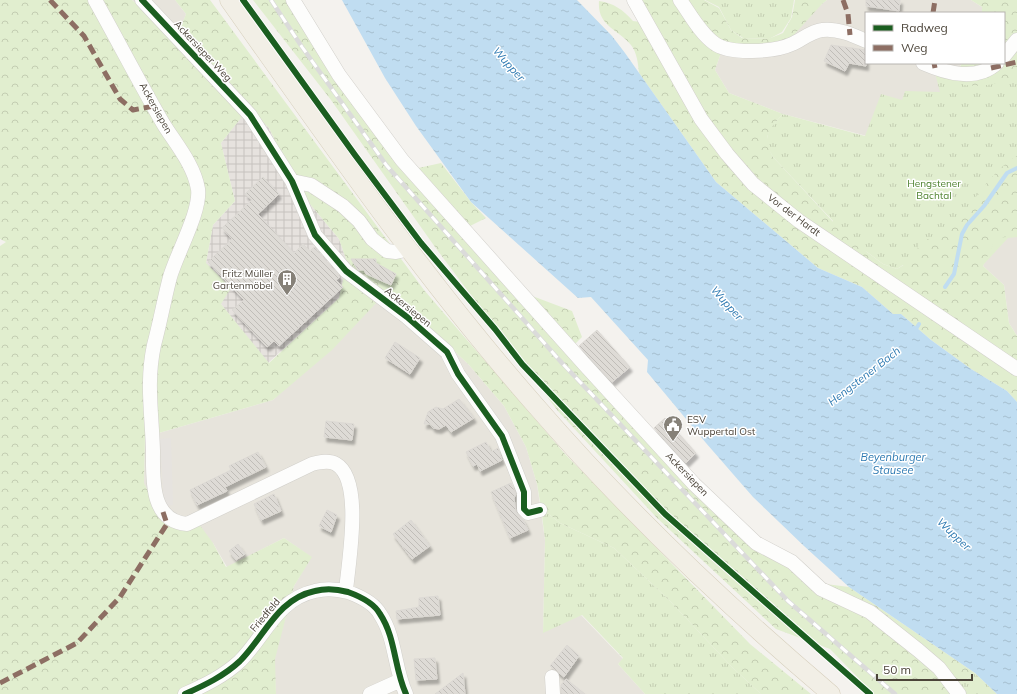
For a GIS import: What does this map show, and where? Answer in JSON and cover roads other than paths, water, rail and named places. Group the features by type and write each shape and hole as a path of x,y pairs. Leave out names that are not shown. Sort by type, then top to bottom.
{"main road":[{"path":"229,0 344,161 410,249 503,368 610,487 679,557 831,694"}],"street":[{"name":"Ackersiepen","path":"95,0 163,124 186,159 197,186 197,206 170,277 150,371 149,383 152,481 163,512 177,523 187,524 312,464 330,462 336,464 345,473 351,492 352,503 346,591"},
{"name":"Ackersieper Weg","path":"142,0 250,116"},
{"name":"Ackersiepen","path":"293,0 339,75 402,160 586,366 694,484 756,543 792,562 821,590 870,612 918,650 939,668 959,694"},
{"name":"Vor der Hardt","path":"634,0 701,119 727,154 753,184 799,221 1017,369"},
{"path":"680,0 710,39 720,46 744,50 777,48 790,45 821,30 843,32 865,41"},
{"path":"1005,55 1017,40"},
{"path":"926,64 956,74 979,74 987,71 996,64"},
{"name":"Ackersiepen","path":"250,116 292,181 315,235 346,271 407,317 447,352 458,374 502,436 524,492 524,509 528,513 540,510"},
{"path":"292,181 311,185 343,206 359,221 372,239 387,250 396,252 410,249"},
{"name":"Friedfeld","path":"185,694 220,677 239,662 274,618 292,600 307,592 323,589 346,591 358,596 379,612 392,638 401,680 406,694"},
{"path":"552,677 553,694"},
{"path":"370,694 401,680"}],"water":[{"name":"Beyenburger Stausee","path":"342,0 577,0 612,36 625,53 716,182 818,268 862,287 893,314 901,314 931,340 971,369 1007,391 1017,402 1017,694 997,694 975,673 849,587 753,497 647,372 648,360 591,297 578,298 471,202 416,126 385,78"}],"waterway":[{"name":"Hengstener Bach","path":"945,287 954,274 962,234 967,225 984,206 1007,173 1017,168"},
{"name":"Hengstener Bach","path":"914,332 919,324"}],"railway":[{"path":"271,0 302,47 387,166 562,363 788,601 895,694"}],"place":[{"name":"Fritz Müller Gartenmöbel","path":"287,296"},
{"name":"ESV Wuppertal Ost","path":"673,442"}],"water label":[{"name":"Wupper","path":"509,64"},
{"name":"Wupper","path":"727,303"},
{"name":"Wupper","path":"954,534"}],"park label":[{"name":"Hengstener Bachtal","path":"934,188"}]}
